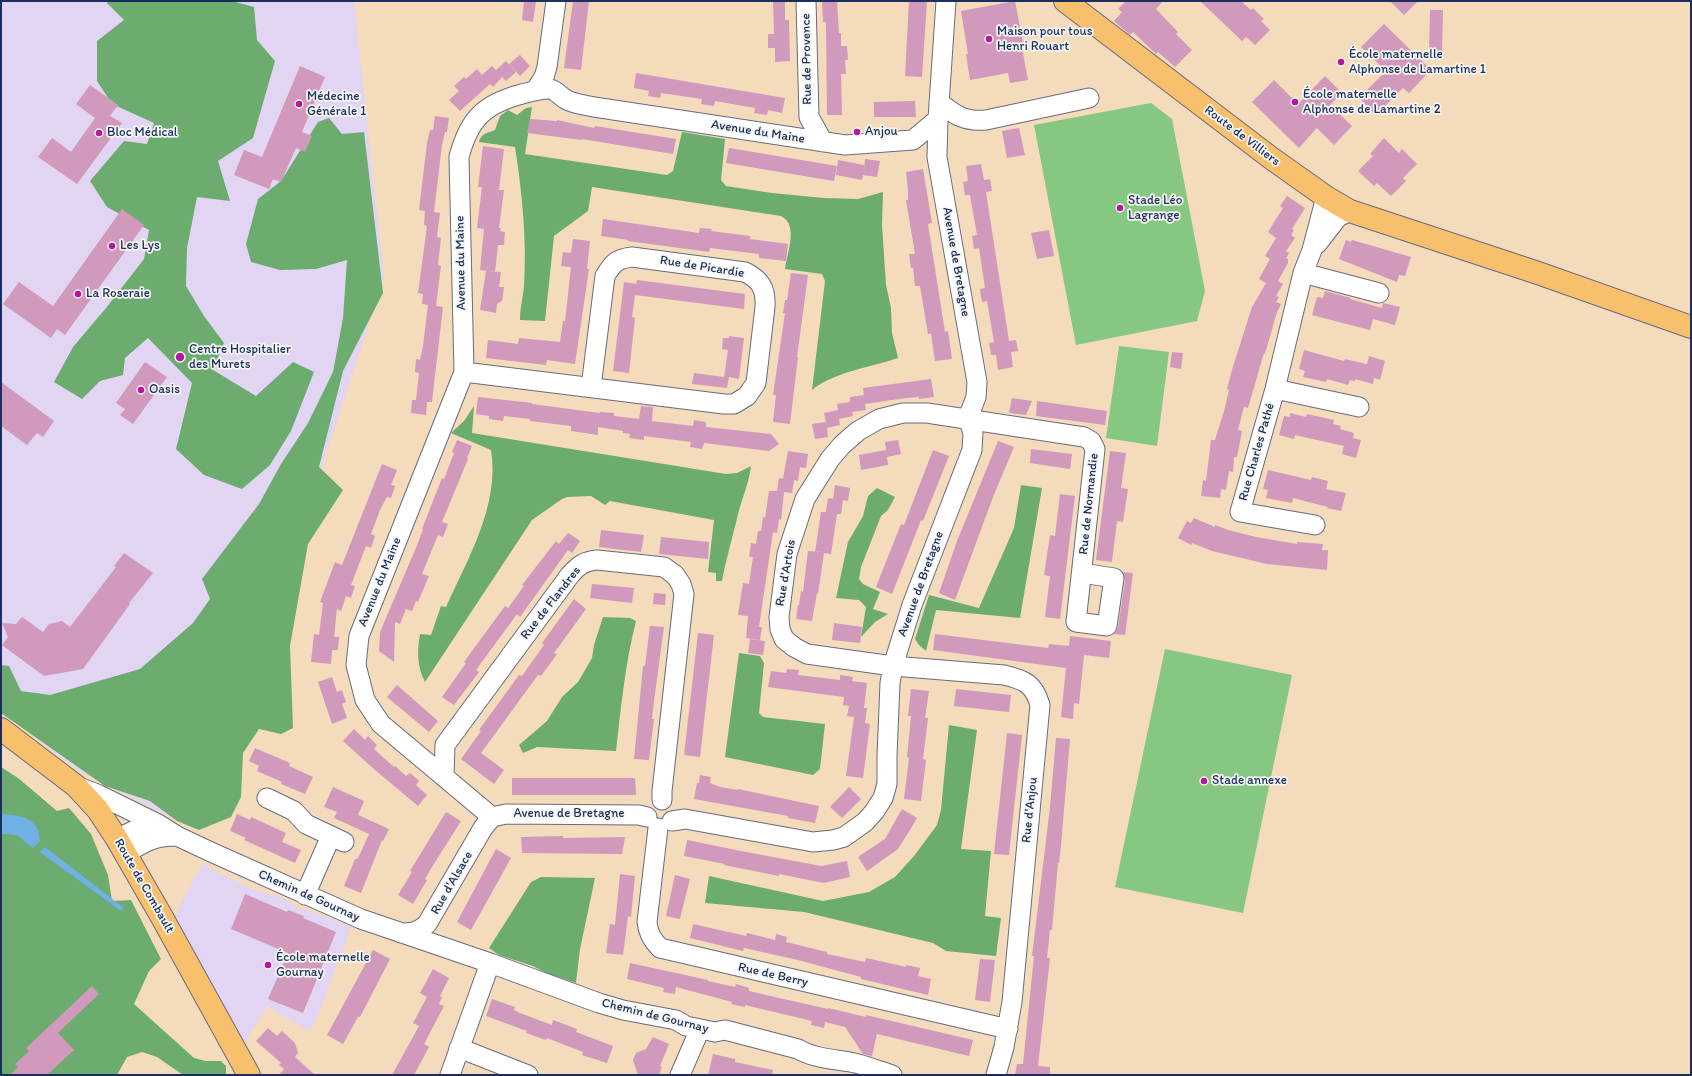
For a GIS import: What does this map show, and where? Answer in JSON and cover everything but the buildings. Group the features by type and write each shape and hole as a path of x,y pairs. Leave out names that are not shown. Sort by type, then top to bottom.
{"main road":[{"name":"Route de Villiers","path":"1065,1 1271,158 1326,197 1350,211 1538,273 1691,327"},
{"name":"Route de Combault","path":"1,729 76,786 92,802 121,846 249,1075"}],"street":[{"path":"535,90 544,77 547,67 556,1"},
{"name":"Rue de Provence","path":"806,1 809,116 823,142"},
{"name":"Avenue de Bretagne","path":"492,817 506,814 639,815 659,822 686,819 813,842 833,840 844,837 874,812 883,798 887,784 886,756 893,666 906,621 972,450 973,433 968,418 976,397 977,382 937,150 946,1"},
{"name":"Avenue du Maine","path":"492,817 381,724 365,700 356,665 359,636 464,372 459,157 464,139 472,123 485,110 510,97 535,90 551,89 567,100 594,107 823,142 852,145 913,140"},
{"path":"937,150 913,140 939,110 951,112 972,121 986,120 1089,98"},
{"name":"Rue de Provence","path":"790,137 809,116"},
{"path":"1312,250 1326,197"},
{"path":"1312,250 1338,217 1350,211"},
{"name":"Rue Charles Pathé","path":"1312,250 1303,273 1275,389 1240,512 1315,524"},
{"name":"Rue de Picardie","path":"464,372 734,404 747,396 756,383 765,307 765,296 761,285 755,277 745,272 632,257 622,258 613,263 605,276 591,387"},
{"path":"1303,273 1379,293"},
{"name":"Rue Charles Pathé","path":"1275,389 1359,407"},
{"name":"Rue d'Artois","path":"893,666 807,654 794,647 784,639 780,629 778,617 787,554 794,528 805,499 830,459 842,445 858,431 879,419 903,413 927,413 968,418"},
{"name":"Rue de Normandie","path":"968,418 999,425 1084,437 1092,441 1095,449 1082,573"},
{"name":"Rue de Flandres","path":"444,776 445,745 578,566 587,561 597,560 664,567 675,574 682,584 684,594 662,800 658,800 650,805 646,813 659,822"},
{"name":"Rue d'Anjou","path":"893,666 1008,676 1021,680 1029,685 1035,692 1040,705 1012,1002 1008,1029 996,1075"},
{"name":"Chemin de Gournay","path":"76,786 97,794 158,824 177,836 361,919 490,963 599,1003 623,1010 676,1020 686,1026 716,1032 725,1030 839,1068 851,1062 892,1075"},
{"path":"267,798 294,811 306,824 338,839 305,895"},
{"name":"Rue d'Alsace","path":"401,933 413,933 420,930 427,924 483,828 492,817"},
{"name":"Rue de Berry","path":"659,822 647,922 652,939 660,948 1008,1029"},
{"path":"121,846 145,825 158,824"},
{"name":"Chemin de Gournay","path":"121,846 162,836 177,836"},
{"path":"433,915 438,939 444,947"},
{"path":"450,1075 490,963"},
{"path":"680,1075 700,1029"},
{"path":"459,1048 528,1075"}],"shaded area":[{"name":"Centre Hospitalier des Murets","path":"1,1 354,1 384,277 332,436 194,829 78,770 1,712"},
{"name":"École maternelle Gournay","path":"203,863 215,871 250,888 290,901 291,905 302,910 306,909 351,927 323,1003 310,1032 267,1006 244,1044 172,920"}],"green space":[{"path":"108,1 232,1 254,7 257,40 275,61 253,138 218,161 230,201 197,197 187,248 186,286 204,316 224,343 213,370 256,396 293,362 314,372 291,431 270,465 242,489 204,475 176,449 192,383 148,338 125,358 123,375 100,381 82,399 54,382 73,347 144,259 149,230 107,207 90,181 124,141 147,144 154,123 112,104 97,81 97,41 124,20 107,3"},
{"name":"Stade Léo Lagrange","path":"1151,103 1172,119 1205,291 1197,321 1076,345 1034,125"},
{"path":"532,107 525,154 667,175 673,171 682,132 725,139 721,180 726,186 772,193 824,198 858,199 883,192 882,225 886,285 891,308 892,333 898,358 831,378 812,390 825,281 822,274 785,269 791,233 790,226 786,220 781,216 592,187 588,211 554,236 545,321 520,320 524,286 525,251 522,199 515,147 479,142 483,135 495,130 500,116 508,110 517,115 526,108"},
{"path":"329,118 342,134 364,132 383,293 343,371 319,467 343,490 308,544 290,646 293,728 281,734 259,729 243,753 241,797 231,817 199,830 177,821 150,801 105,786 1,713 1,665 9,666 21,691 50,695 140,669 193,623 210,599 202,579 259,504 281,464 308,423 333,372 343,318 347,260 316,269 280,270 251,262 246,244 258,199 281,181 318,122"},
{"path":"1119,346 1169,352 1157,446 1106,438"},
{"path":"474,406 472,433 726,474 737,473 751,466 725,564 722,581 716,581 716,573 708,572 714,520 610,501 605,505 591,496 567,497 532,520 425,682 420,670 418,658 420,634 431,635 441,606 446,607 480,531 487,511 491,491 493,471 491,450 451,433 464,421"},
{"path":"1021,485 1042,488 1020,618 936,610 926,651 915,639 929,595 979,608 1014,528"},
{"path":"877,488 895,497 888,510 881,516 861,567 859,579 863,584 880,592 873,609 888,614 875,622 861,637 866,607 859,600 836,598 848,542 863,516 868,496"},
{"path":"603,617 630,618 636,621 626,669 616,751 537,747 523,753 519,745 547,721 562,697 578,682 592,658 594,645"},
{"name":"Stade annexe","path":"1165,649 1292,675 1243,913 1115,887"},
{"path":"739,653 760,656 764,663 759,713 763,717 825,724 820,769 813,775 725,757"},
{"path":"949,725 977,730 961,849 991,851 985,916 1001,918 996,956 946,951 933,943 804,912 705,903 709,876 823,901 869,892 895,877 914,856 937,825 941,810"},
{"path":"1,767 18,778 57,811 69,808 91,834 108,875 112,901 131,900 161,959 149,971 134,1004 194,1058 206,1061 221,1061 226,1066 226,1075 183,1075 157,1057 142,1052 127,1057 117,1075 1,1075"},
{"path":"541,877 595,878 580,949 576,983 546,973 533,966 499,955 489,948 531,882"}],"water":[{"path":"1,814 15,815 32,822 39,833 40,841 33,848 17,836 1,834"},
{"path":"45,847 124,908 121,911 40,852"}],"place":[{"name":"Maison pour tous Henri Rouart","path":"989,39"},
{"name":"École maternelle Alphonse de Lamartine 1","path":"1341,62"},
{"name":"École maternelle Alphonse de Lamartine 2","path":"1295,102"},
{"name":"Médecine Générale 1","path":"299,104"},
{"name":"Anjou","path":"857,132"},
{"name":"Bloc Médical","path":"99,133"},
{"name":"Stade Léo Lagrange","path":"1120,208"},
{"name":"Les Lys","path":"112,246"},
{"name":"La Roseraie","path":"78,294"},
{"name":"Centre Hospitalier des Murets","path":"180,357"},
{"name":"Oasis","path":"141,390"},
{"name":"Stade annexe","path":"1204,781"},
{"name":"École maternelle Gournay","path":"268,965"}]}
